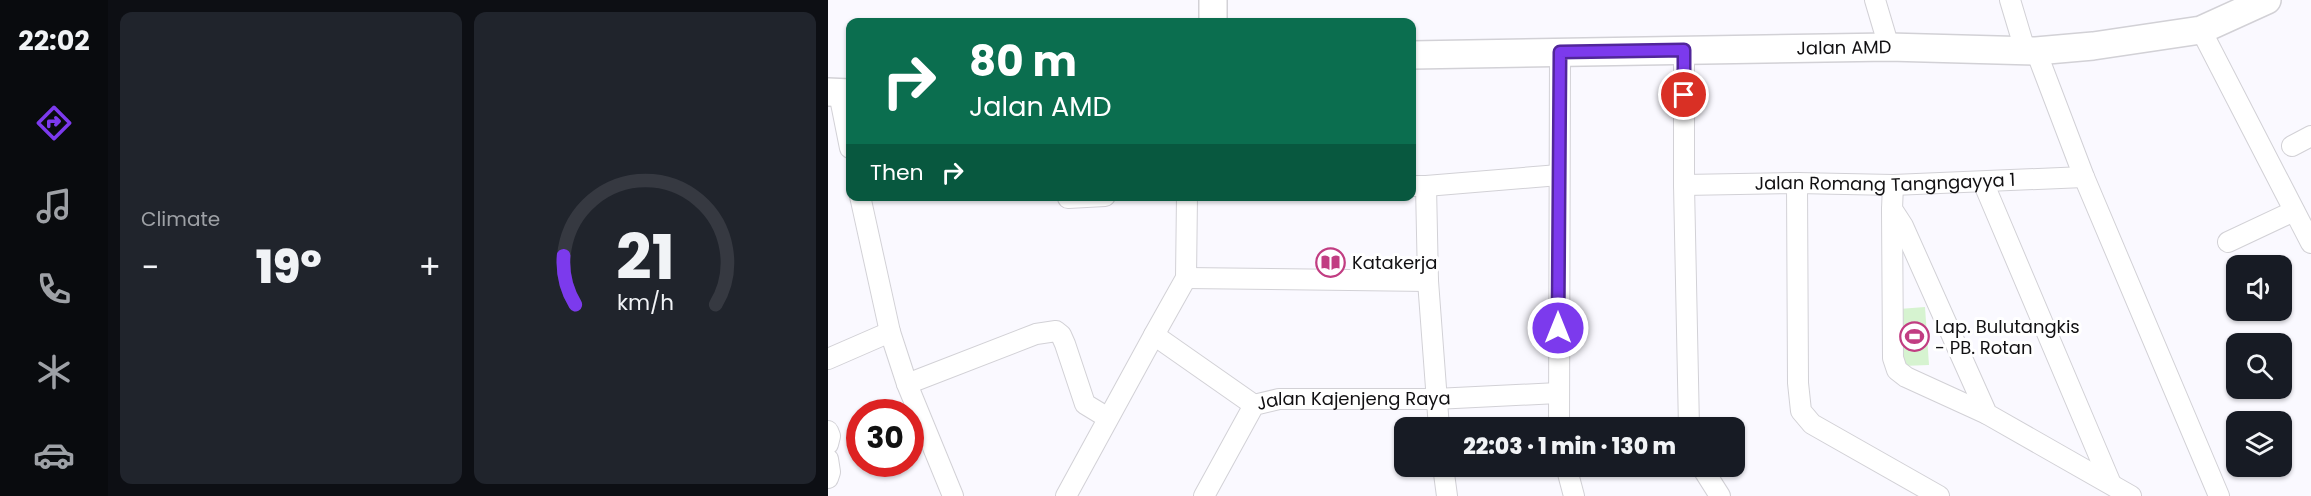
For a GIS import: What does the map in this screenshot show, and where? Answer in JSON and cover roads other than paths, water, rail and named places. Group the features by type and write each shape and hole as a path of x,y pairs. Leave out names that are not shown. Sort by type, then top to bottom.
{"street":[{"path":"1213,0 1213,18"},
{"path":"1875,0 1888,47"},
{"path":"2010,0 2219,496"},
{"name":"Jalan AMD","path":"1416,55 1888,47 2030,50 2093,46 2201,30 2266,0"},
{"path":"2201,30 2311,243"},
{"path":"1684,50 1689,417"},
{"path":"1559,417 1560,52"},
{"path":"839,92 846,128"},
{"path":"2292,146 2311,136"},
{"path":"1437,417 1419,186 1559,176"},
{"name":"Jalan Romang Tangngayya 1","path":"1684,185 1797,183 1893,185 2084,177"},
{"path":"1983,182 2111,484"},
{"path":"1797,183 1798,383 1801,411 1812,424 1939,496"},
{"path":"1893,185 1894,366 1906,377 1987,414 2131,496"},
{"path":"861,201 890,332 907,384 953,496"},
{"path":"1066,496 1186,278 1186,201"},
{"path":"1892,210 1903,226 1987,414"},
{"path":"2228,242 2294,210"},
{"path":"1186,278 1428,281"},
{"path":"907,384 1036,334 1056,331 1061,335 1065,344 1085,404 1108,418"},
{"path":"828,359 890,332"},
{"path":"1154,334 1254,405"},
{"name":"Jalan Kajenjeng Raya","path":"1204,496 1254,405 1279,399 1435,399 1558,393"},
{"path":"828,431 830,436 828,444"},
{"path":"828,459 830,466 828,478"},
{"path":"1444,477 1447,496"},
{"path":"1569,477 1574,496"},
{"path":"1707,477 1720,496"}],"place":[{"name":"Katakerja","path":"1331,263"},
{"name":"Lap. Bulutangkis - PB. Rotan","path":"1914,337"}]}
